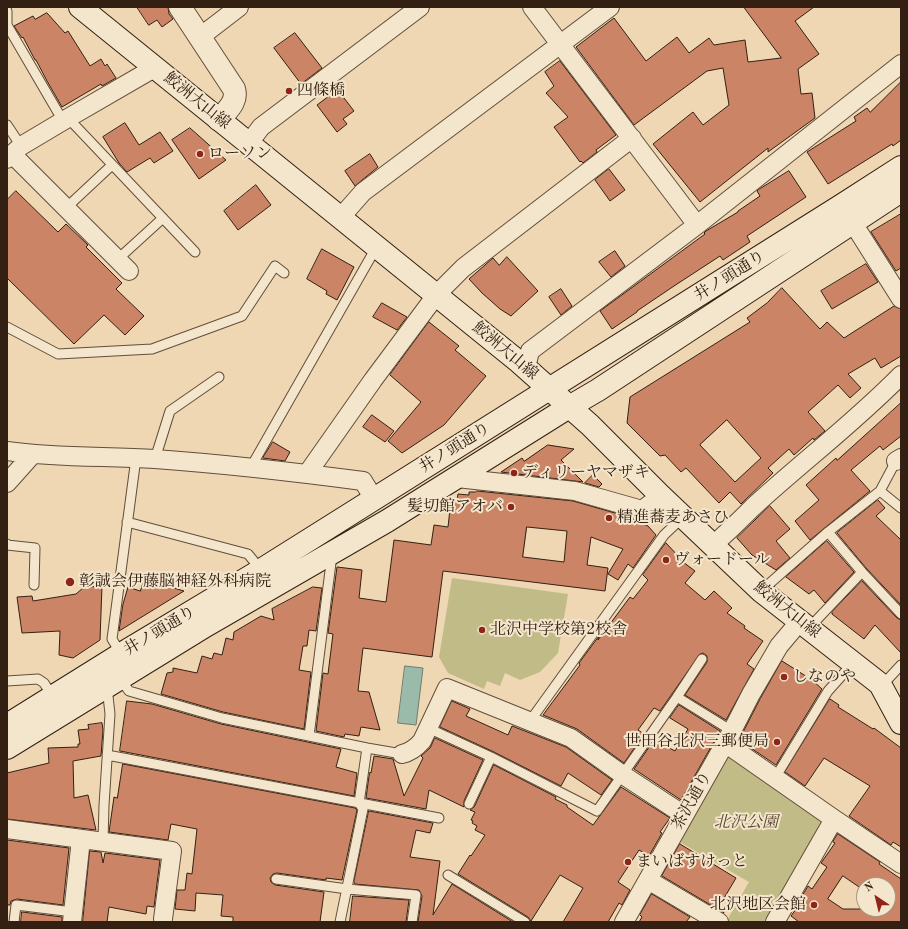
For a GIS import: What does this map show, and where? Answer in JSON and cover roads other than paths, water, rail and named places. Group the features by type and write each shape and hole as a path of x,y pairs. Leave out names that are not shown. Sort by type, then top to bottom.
{"main road":[{"name":"鮫洲大山線","path":"80,7 437,294 526,368 600,434 661,496 761,591 880,684 901,723"},
{"path":"180,7 235,92 236,96 233,104 219,120"},
{"name":"井ノ頭通り","path":"7,748 207,625 387,521 598,390 847,214 901,167"},
{"name":"井ノ頭通り","path":"7,725 121,654 262,570 550,389 847,214 901,191"}],"street":[{"path":"200,37 239,7"},
{"path":"249,143 261,128 420,7"},
{"path":"532,7 697,225"},
{"path":"341,218 363,192 610,7"},
{"path":"526,368 530,351 697,225 901,64"},
{"path":"124,265 66,208 14,153 65,119 156,67"},
{"path":"307,474 373,380 437,294 463,268 632,138"},
{"path":"847,214 901,299"},
{"path":"713,546 753,508 837,436 901,375"},
{"path":"7,451 32,454 155,459 251,467 307,474 363,482 374,499"},
{"path":"7,483 32,454"},
{"path":"457,478 576,491 642,510 661,496"},
{"name":"茶沢通り","path":"624,922 779,646 805,625"},
{"path":"402,754 409,752 422,741 447,688 571,738 622,775 684,815"},
{"path":"729,737 775,778 901,864"},
{"path":"775,922 834,819"},
{"path":"7,829 172,851 166,920"},
{"path":"72,917 81,839"},
{"path":"648,880 719,922"}],"lane":[{"path":"7,12 7,25 65,119 112,165 195,252"},
{"path":"7,125 14,153"},
{"path":"66,208 112,165"},
{"path":"124,265 163,218"},
{"path":"251,467 377,246"},
{"path":"7,327 58,354 152,349 242,316 275,266 284,273"},
{"path":"155,459 170,412 219,377"},
{"path":"121,654 112,639 136,458"},
{"path":"761,591 828,532 880,491 899,460"},
{"path":"880,491 901,508"},
{"path":"530,721 664,535 683,517"},
{"path":"127,522 248,554 262,570"},
{"path":"828,532 862,572 901,614"},
{"path":"7,544 35,548 34,585"},
{"path":"309,736 333,551"},
{"path":"805,625 862,572"},
{"path":"428,728 491,757 597,811 702,659"},
{"path":"775,778 828,691 853,663"},
{"path":"880,684 888,679 901,665"},
{"path":"7,681 38,679 44,683 53,697"},
{"path":"103,841 107,755 114,683 129,691 222,718 402,754"},
{"path":"677,697 729,737"},
{"path":"340,922 363,810 359,803 367,748"},
{"path":"107,755 438,818"},
{"path":"469,804 491,757"},
{"path":"448,875 525,922"},
{"path":"276,879 347,889 416,895 412,922"},
{"path":"14,922 16,905 72,917"}],"place":[{"name":"四條橋","path":"289,91"},
{"name":"ローソン","path":"200,154"},
{"name":"ディリーヤマザキ","path":"514,473"},
{"name":"髪切館アオバ","path":"511,507"},
{"name":"精進蕎麦あさひ","path":"609,518"},
{"name":"ヴォードール","path":"666,560"},
{"name":"彰誠会伊藤脳神経外科病院","path":"70,582"},
{"name":"北沢中学校第2校舎","path":"482,630"},
{"name":"しなのや","path":"784,677"},
{"name":"世田谷北沢三郵便局","path":"777,742"},
{"name":"まいばすけっと","path":"628,862"},
{"name":"北沢地区会館","path":"814,905"}],"park label":[{"name":"北沢公園","path":"746,823"}]}
